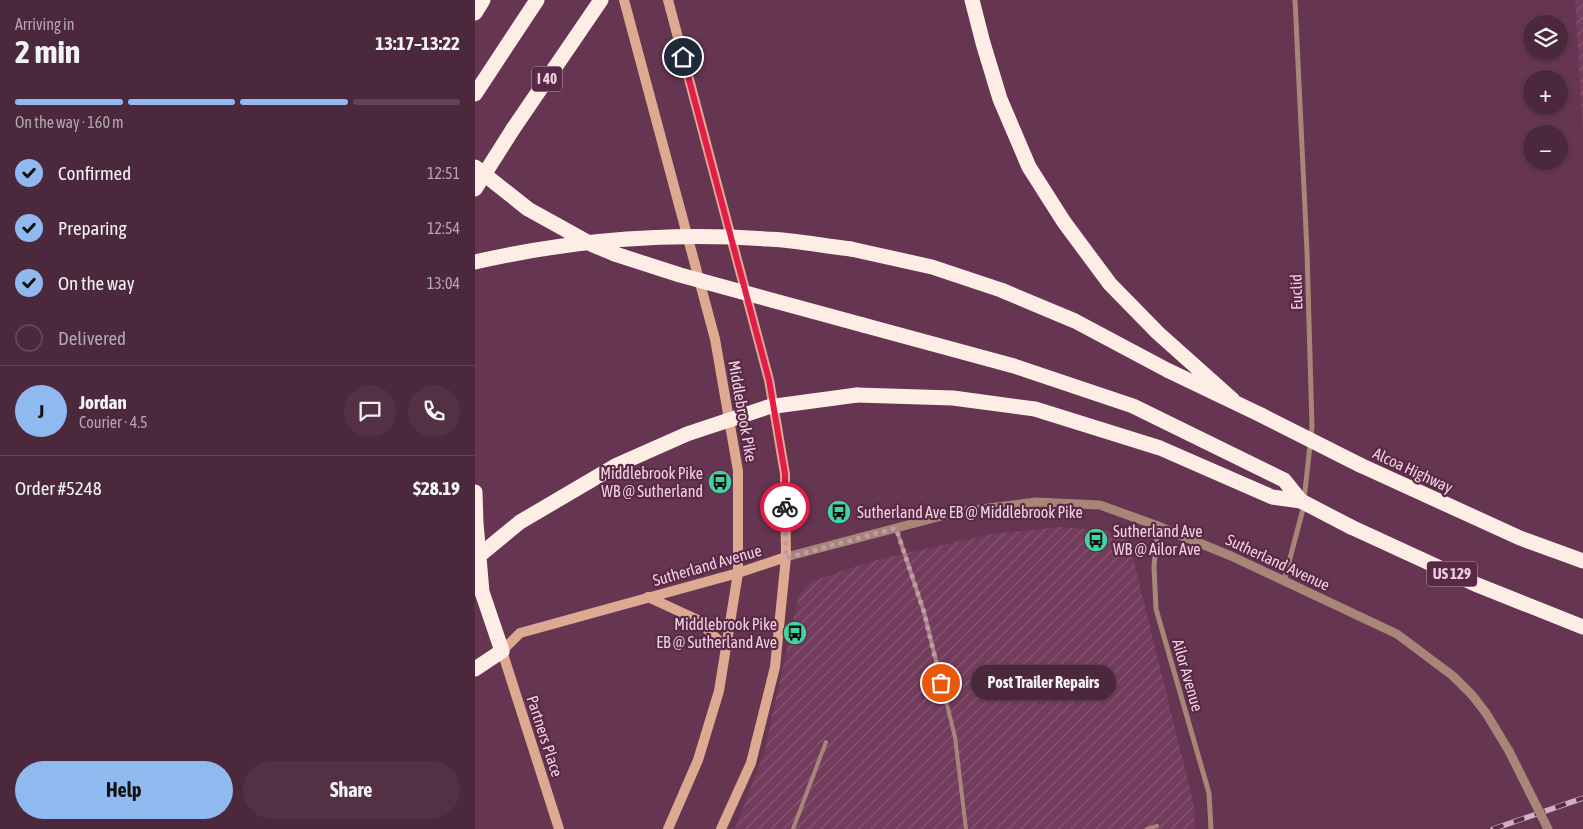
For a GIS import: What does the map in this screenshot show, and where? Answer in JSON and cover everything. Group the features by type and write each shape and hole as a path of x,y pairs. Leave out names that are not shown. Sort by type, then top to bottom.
{"highway":[{"path":"475,13 483,0"},
{"path":"475,94 537,0"},
{"name":"I 40","path":"475,189 513,129 601,0"},
{"path":"972,0 1000,99 1029,167 1064,222 1110,284 1158,333 1233,400"},
{"path":"982,0 983,43"},
{"path":"475,167 528,209 593,245 615,254 689,278 1014,366 1133,406 1284,480 1301,501"},
{"path":"475,262 523,251 611,240 690,236 769,239 851,249 932,267 1001,290 1075,321 1167,370 1233,400"},
{"path":"475,559 520,522 560,498 617,465 687,434 768,407 857,395 953,398 1035,409 1160,448 1272,498 1301,501"},
{"name":"Alcoa Highway","path":"1233,400 1359,465 1520,538 1583,561"},
{"path":"475,492 482,592 501,651 475,668"},
{"name":"US 129","path":"1301,501 1351,527 1475,584 1583,627"}],"main road":[{"name":"Middlebrook Pike","path":"624,0 715,339 738,471 738,573 719,691 698,760 668,829"},
{"name":"Middlebrook Pike","path":"668,0 769,380 785,474 786,558 775,667 751,763 721,829"},
{"name":"Sutherland Avenue","path":"501,651 520,633 786,558"},
{"path":"648,597 698,620 726,648"},
{"name":"Partners Place","path":"501,651 559,829"}],"street":[{"name":"Euclid","path":"1284,580 1303,509 1312,427 1307,241 1295,0"},
{"name":"Sutherland Avenue","path":"786,558 957,512 1036,502 1100,505 1159,526 1231,556 1397,634 1419,649 1453,676 1472,695 1486,713 1509,751 1548,829"},
{"name":"Ailor Avenue","path":"1159,526 1154,566 1156,609 1209,793 1211,829"}],"lane":[{"path":"896,528 924,612 955,737 966,829"},
{"path":"793,829 826,742"},
{"path":"1147,829 1157,826"}],"shaded area":[{"path":"1575,0 1583,0 1583,132"},
{"path":"1061,527 1107,531 1129,541 1194,806 1195,829 735,829 764,753 799,595 812,581 872,561 991,534"}],"railway":[{"path":"1493,829 1583,798"}],"way so far":[{"path":"785,507 786,558 896,528 924,612 941,683"}],"place":[{"name":"Middlebrook Pike WB @ Sutherland","path":"720,482"},
{"name":"Sutherland Ave EB @ Middlebrook Pike","path":"839,512"},
{"name":"Sutherland Ave WB @ Ailor Ave","path":"1096,540"},
{"name":"Middlebrook Pike EB @ Sutherland Ave","path":"795,633"},
{"name":"Post Trailer Repairs","path":"941,683"}],"route":[{"path":"683,57 769,380 785,474 785,507"}]}
